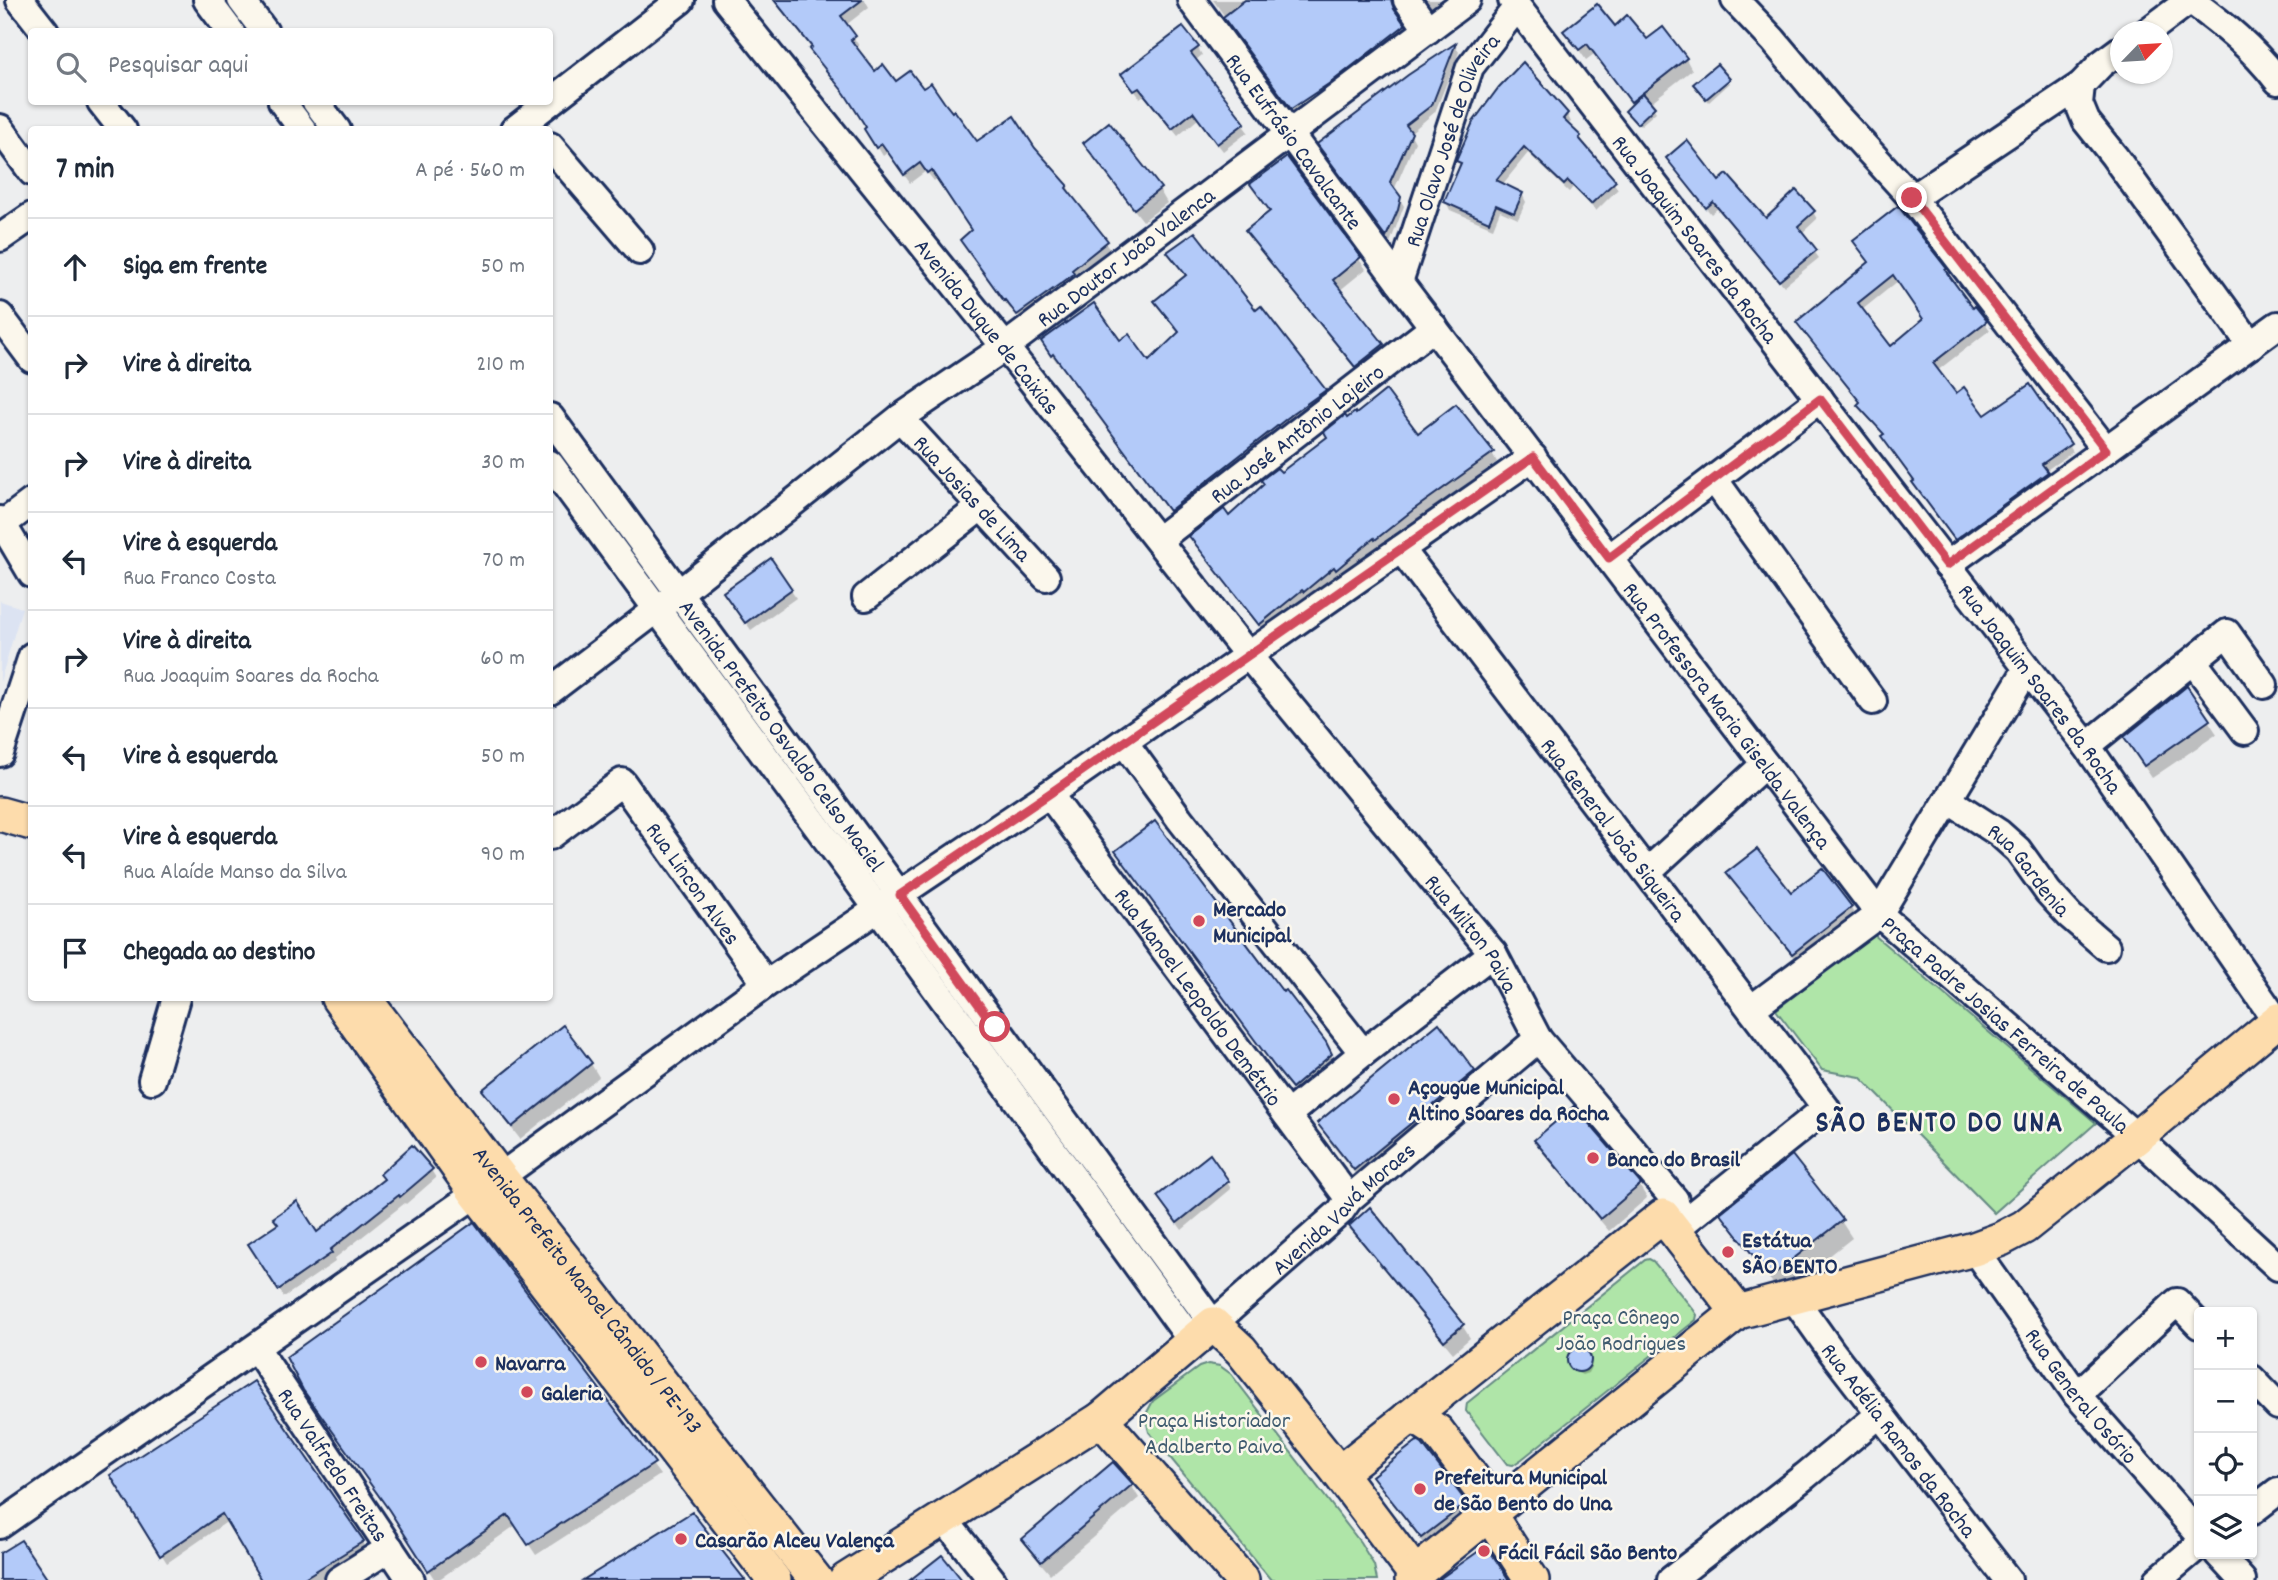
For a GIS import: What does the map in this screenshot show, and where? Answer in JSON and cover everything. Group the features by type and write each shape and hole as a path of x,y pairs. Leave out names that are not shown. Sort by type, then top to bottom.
{"main road":[{"path":"0,814 28,822"},
{"name":"Avenida Prefeito Manoel Cândido / PE-193","path":"340,1001 488,1185 816,1580"},
{"name":"Avenida Prefeito Manoel Cândido / PE-193","path":"366,1001 488,1185 774,1580"},
{"path":"2137,1137 2277,1021"},
{"name":"Praça Padre Josias Ferreira de Paula","path":"1738,1312 1974,1249 2001,1239 2024,1227 2137,1137"},
{"path":"846,1580 1101,1419 1202,1333 1241,1350 1339,1473 1414,1577 1738,1312 1669,1223 1444,1390 1339,1473"},
{"path":"1444,1390 1440,1402 1448,1423 1496,1484 1520,1491"},
{"path":"1408,1418 1420,1420 1437,1431 1485,1495 1489,1514 1532,1580"},
{"path":"1101,1419 1242,1580"}],"street":[{"path":"20,0 43,28"},
{"path":"207,0 227,28"},
{"path":"241,0 262,28"},
{"path":"553,103 681,0"},
{"name":"Avenida Duque de Caixias","path":"726,0 1248,655"},
{"name":"Rua Eufrásio Cavalcante","path":"1191,0 1399,282"},
{"path":"1407,0 1428,30"},
{"name":"Rua Doutor João Valenca","path":"553,689 900,418 1005,347 1467,0"},
{"path":"1735,0 1912,198 2106,450"},
{"path":"2162,21 2190,0 2221,22 2259,56 2278,81"},
{"name":"Rua Olavo José de Oliveira","path":"1399,282 1470,67 1515,3"},
{"name":"Rua Joaquim Soares da Rocha","path":"1515,3 2087,746 2277,1021"},
{"path":"1912,198 2081,85 2110,57"},
{"path":"2081,85 2079,104 2086,121 2251,345"},
{"path":"102,105 119,126"},
{"path":"284,105 300,126"},
{"path":"318,105 334,126"},
{"path":"525,126 551,105"},
{"path":"0,128 28,166"},
{"path":"553,150 640,251"},
{"path":"0,238 28,219"},
{"name":"Rua Professora Maria Giselda Valença","path":"1399,282 1879,914"},
{"path":"0,316 28,354"},
{"path":"1947,565 2278,326"},
{"name":"Rua José Antônio Lajeiro","path":"1158,540 1434,327"},
{"path":"1609,558 1820,399"},
{"name":"Rua Josias de Lima","path":"900,418 1046,577"},
{"name":"Avenida Prefeito Osvaldo Celso Maciel","path":"553,421 680,592 889,902 1202,1333"},
{"path":"0,1525 488,1185 766,984 1049,794 1533,457"},
{"name":"Avenida Prefeito Osvaldo Celso Maciel","path":"553,468 657,610 889,902"},
{"path":"1714,479 1873,701"},
{"path":"3,519 28,504"},
{"path":"866,597 982,506"},
{"path":"3,519 28,544"},
{"path":"3,519 28,566"},
{"name":"Rua General João Siqueira","path":"1401,549 1826,1108 1669,1223"},
{"path":"2087,746 2227,633 2264,685"},
{"name":"Rua Milton Paiva","path":"1248,655 1493,953 1538,1039 1675,1200 1669,1223"},
{"path":"2193,661 2245,731"},
{"path":"0,753 28,668"},
{"path":"1879,914 2027,669"},
{"path":"1124,742 1179,818 1363,1053"},
{"path":"1647,872 1765,764"},
{"name":"Rua Lincon Alves","path":"553,834 622,782 766,984"},
{"name":"Rua Manoel Leopoldo Demétrio","path":"1049,794 1349,1199"},
{"name":"Rua Gardenia","path":"1948,800 1999,833 2018,850 2042,886 2070,916 2106,947"},
{"name":"Praça Padre Josias Ferreira de Paula","path":"1751,1009 1879,914 2137,1137"},
{"path":"1287,1115 1493,953"},
{"path":"152,1080 175,1001"},
{"name":"Avenida Vavá Moraes","path":"1202,1333 1340,1212 1349,1199 1538,1039"},
{"path":"2137,1137 2278,1268"},
{"name":"Rua General Osório","path":"1974,1249 2077,1395 2194,1528"},
{"name":"Rua Adélia Ramos da Rocha","path":"1793,1297 1832,1352 2008,1580"},
{"path":"2077,1395 2177,1302 2194,1320"},
{"name":"Rua Valfredo Freitas","path":"256,1348 411,1580"},
{"path":"2257,1384 2278,1406"},
{"path":"1671,1580 1880,1414"},
{"path":"2257,1507 2278,1490"},
{"path":"943,1518 992,1580"},
{"path":"339,1580 390,1548"},
{"path":"2158,1580 2194,1549"},
{"path":"2223,1559 2242,1580"}],"shaded area":[{"path":"0,601 22,608 0,682"}],"green space":[{"path":"1873,934 2096,1123 1994,1213 1860,1077 1822,1070 1776,1010"},
{"name":"Praça Cônego João Rodrigues","path":"1649,1259 1693,1309 1697,1315 1696,1320 1522,1459 1513,1465 1507,1464 1466,1411 1467,1403"},
{"name":"Praça Historiador Adalberto Paiva","path":"1208,1364 1220,1366 1231,1374 1360,1542 1374,1565 1377,1580 1271,1580 1149,1432 1145,1416 1153,1401 1199,1367"}],"building":[{"path":"774,0 862,0 841,16 856,36 851,40 875,71 883,64 896,81 910,71 923,88 931,83 977,141 1014,116 1035,148 1068,185 1066,188 1108,241 1072,270 1074,274 1017,315 960,240 971,230 931,170 927,173 920,163 904,175 882,144 876,148 845,94"},
{"path":"1245,0 1391,0 1405,25 1333,81 1291,109 1223,17"},
{"path":"1597,4 1615,26 1627,15 1647,39 1663,27 1687,58 1631,102 1587,44 1579,50 1563,31"},
{"path":"1183,27 1199,47 1191,53 1245,123 1217,144 1193,112 1172,129 1139,88 1134,91 1121,74"},
{"path":"1456,43 1432,105 1406,125 1412,133 1390,182 1401,197 1386,237 1317,144 1408,75"},
{"path":"1523,62 1568,113 1563,119 1581,136 1579,138 1616,181 1591,204 1568,181 1564,185 1524,147 1496,180 1523,193 1514,213 1496,205 1489,222 1444,202 1461,163 1456,161 1473,122 1499,87"},
{"path":"1717,64 1730,79 1706,99 1693,84"},
{"path":"1643,93 1655,107 1637,124 1625,111"},
{"path":"1109,122 1161,188 1134,209 1083,143"},
{"path":"1687,140 1719,181 1727,174 1766,218 1796,190 1815,211 1798,226 1817,250 1779,281 1713,202 1706,208 1666,158"},
{"path":"1287,157 1361,257 1333,280 1384,344 1355,367 1245,231 1270,211 1250,184"},
{"path":"1898,206 1947,269 1945,270 1973,308 1975,306 1987,321 1933,363 1956,393 1964,387 1985,415 2030,384 2071,444 2042,464 2048,472 1955,540 1881,436 1884,434 1857,405 1860,402 1796,322 1869,262 1853,241","holes":["1893,275 1923,319 1891,346 1858,303"]},
{"path":"1195,232 1256,310 1261,306 1326,390 1169,511 1041,341 1094,303 1120,340 1129,334 1149,361 1179,332 1154,301 1186,275 1167,252"},
{"path":"1386,390 1418,433 1456,404 1494,452 1375,540 1374,538 1336,570 1334,567 1304,592 1302,590 1259,625 1189,536 1224,509 1229,516 1264,484 1261,480 1277,468 1281,472 1327,437 1324,432 1345,415 1347,418 1355,412 1356,414"},
{"path":"771,558 792,589 745,623 723,592"},
{"path":"2187,686 2210,720 2144,766 2124,737"},
{"name":"Mercado Municipal","path":"1155,821 1283,992 1286,990 1326,1042 1332,1054 1292,1088 1115,851"},
{"path":"1757,849 1791,892 1822,868 1852,907 1792,954 1726,873"},
{"name":"Açougue Municipal Altino Soares da Rocha","path":"1439,1023 1475,1071 1354,1170 1317,1123"},
{"path":"563,1025 592,1063 512,1127 482,1090"},
{"name":"Banco do Brasil","path":"1574,1106 1641,1184 1600,1219 1534,1140"},
{"path":"412,1145 433,1169 330,1250 332,1253 278,1290 248,1244 278,1224 273,1218 297,1201 317,1232 384,1179 380,1174"},
{"path":"1210,1154 1229,1181 1177,1223 1157,1196"},
{"path":"1792,1155 1843,1220 1770,1277 1720,1213"},
{"path":"1370,1207 1464,1324 1444,1341 1349,1226"},
{"path":"474,1222 655,1463 528,1545 508,1515 428,1571 389,1510 303,1390 286,1357"},
{"path":"1579,1348 1587,1352 1591,1360 1587,1368 1579,1372 1571,1368 1567,1360 1571,1352"},
{"path":"254,1381 364,1541 301,1580 261,1580 222,1514 160,1556 110,1475"},
{"name":"Prefeitura Municipal de São Bento do Una","path":"1417,1441 1467,1503 1421,1538 1372,1476"},
{"path":"1113,1462 1133,1484 1041,1562 1022,1539"},
{"name":"Casarão Alceu Valença","path":"692,1512 745,1580 583,1580"},
{"path":"21,1540 48,1580 0,1580 0,1553"},
{"path":"1486,1545 1509,1580 1438,1580 1476,1553"},
{"path":"942,1555 962,1580 910,1580"}],"place":[{"name":"Mercado Municipal","path":"1199,921"},
{"name":"Açougue Municipal Altino Soares da Rocha","path":"1394,1099"},
{"name":"Banco do Brasil","path":"1593,1158"},
{"name":"Estátua SÃO BENTO","path":"1728,1252"},
{"name":"Navarra","path":"481,1362"},
{"name":"Galeria","path":"527,1392"},
{"name":"Prefeitura Municipal de São Bento do Una","path":"1420,1489"},
{"name":"Casarão Alceu Valença","path":"681,1539"},
{"name":"Fácil Fácil São Bento","path":"1484,1551"}],"district":[{"name":"SÃO BENTO DO UNA","path":"1940,1121"}],"route":[{"path":"995,1027 900,895 1533,457 1609,558 1820,399 1947,565 2106,450 1912,198"}]}
